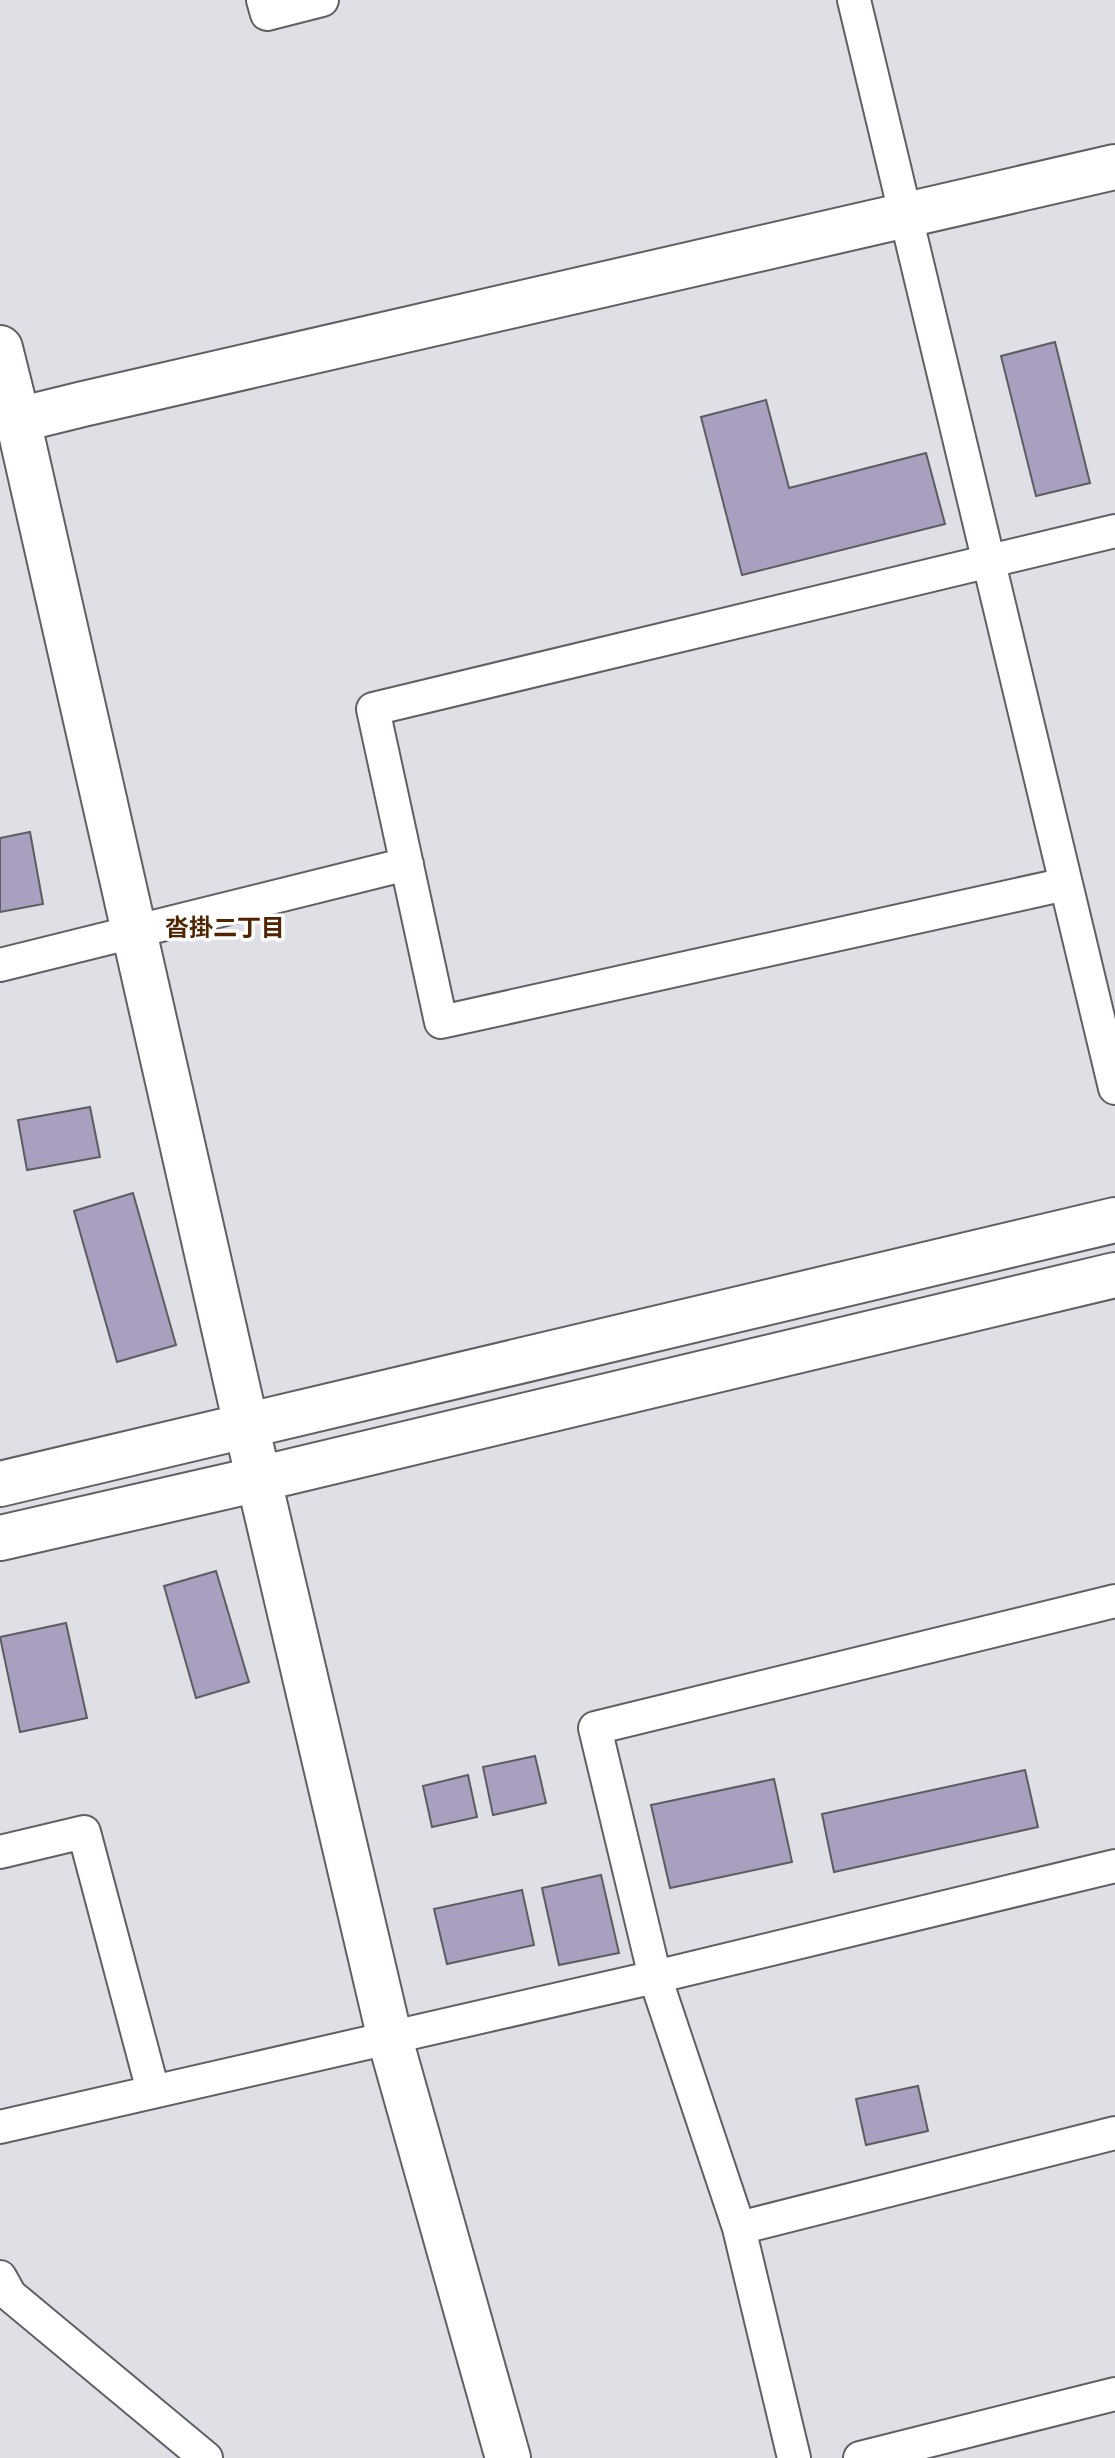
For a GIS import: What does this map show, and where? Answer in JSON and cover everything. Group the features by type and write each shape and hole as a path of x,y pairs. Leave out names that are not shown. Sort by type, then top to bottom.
{"street":[{"path":"263,0 267,14 322,0"},
{"path":"854,0 1115,1088"},
{"path":"18,420 1115,167"},
{"path":"0,348 390,2039 508,2458"},
{"path":"1066,884 441,1022 373,709 1115,531"},
{"path":"0,965 407,864"},
{"path":"0,1484 1115,1220"},
{"path":"0,1538 1115,1275"},
{"path":"794,2458 739,2228 655,1977 595,1728 1115,1601"},
{"path":"0,1852 84,1832 153,2091"},
{"path":"0,2127 655,1977 1115,1866"},
{"path":"739,2228 1115,2133"},
{"path":"0,2277 10,2295 206,2458"},
{"path":"860,2458 1115,2394"}],"building":[{"path":"1055,342 1090,483 1036,496 1001,356"},
{"path":"766,400 789,488 926,453 945,524 742,575 701,417"},
{"path":"30,832 43,904 0,912 0,838"},
{"path":"90,1107 100,1157 27,1170 18,1120"},
{"path":"133,1193 176,1345 117,1362 74,1211"},
{"path":"216,1571 249,1682 196,1698 164,1586"},
{"path":"66,1623 87,1718 20,1732 0,1637"},
{"path":"535,1756 546,1803 493,1815 483,1767"},
{"path":"1025,1770 1038,1827 834,1872 822,1814"},
{"path":"468,1775 477,1817 432,1827 423,1786"},
{"path":"774,1779 792,1862 670,1888 651,1805"},
{"path":"601,1875 619,1953 559,1965 542,1888"},
{"path":"522,1890 534,1945 447,1964 434,1909"},
{"path":"918,2086 928,2131 866,2145 856,2099"}],"district":[{"name":"沓掛二丁目","path":"225,928"}]}
